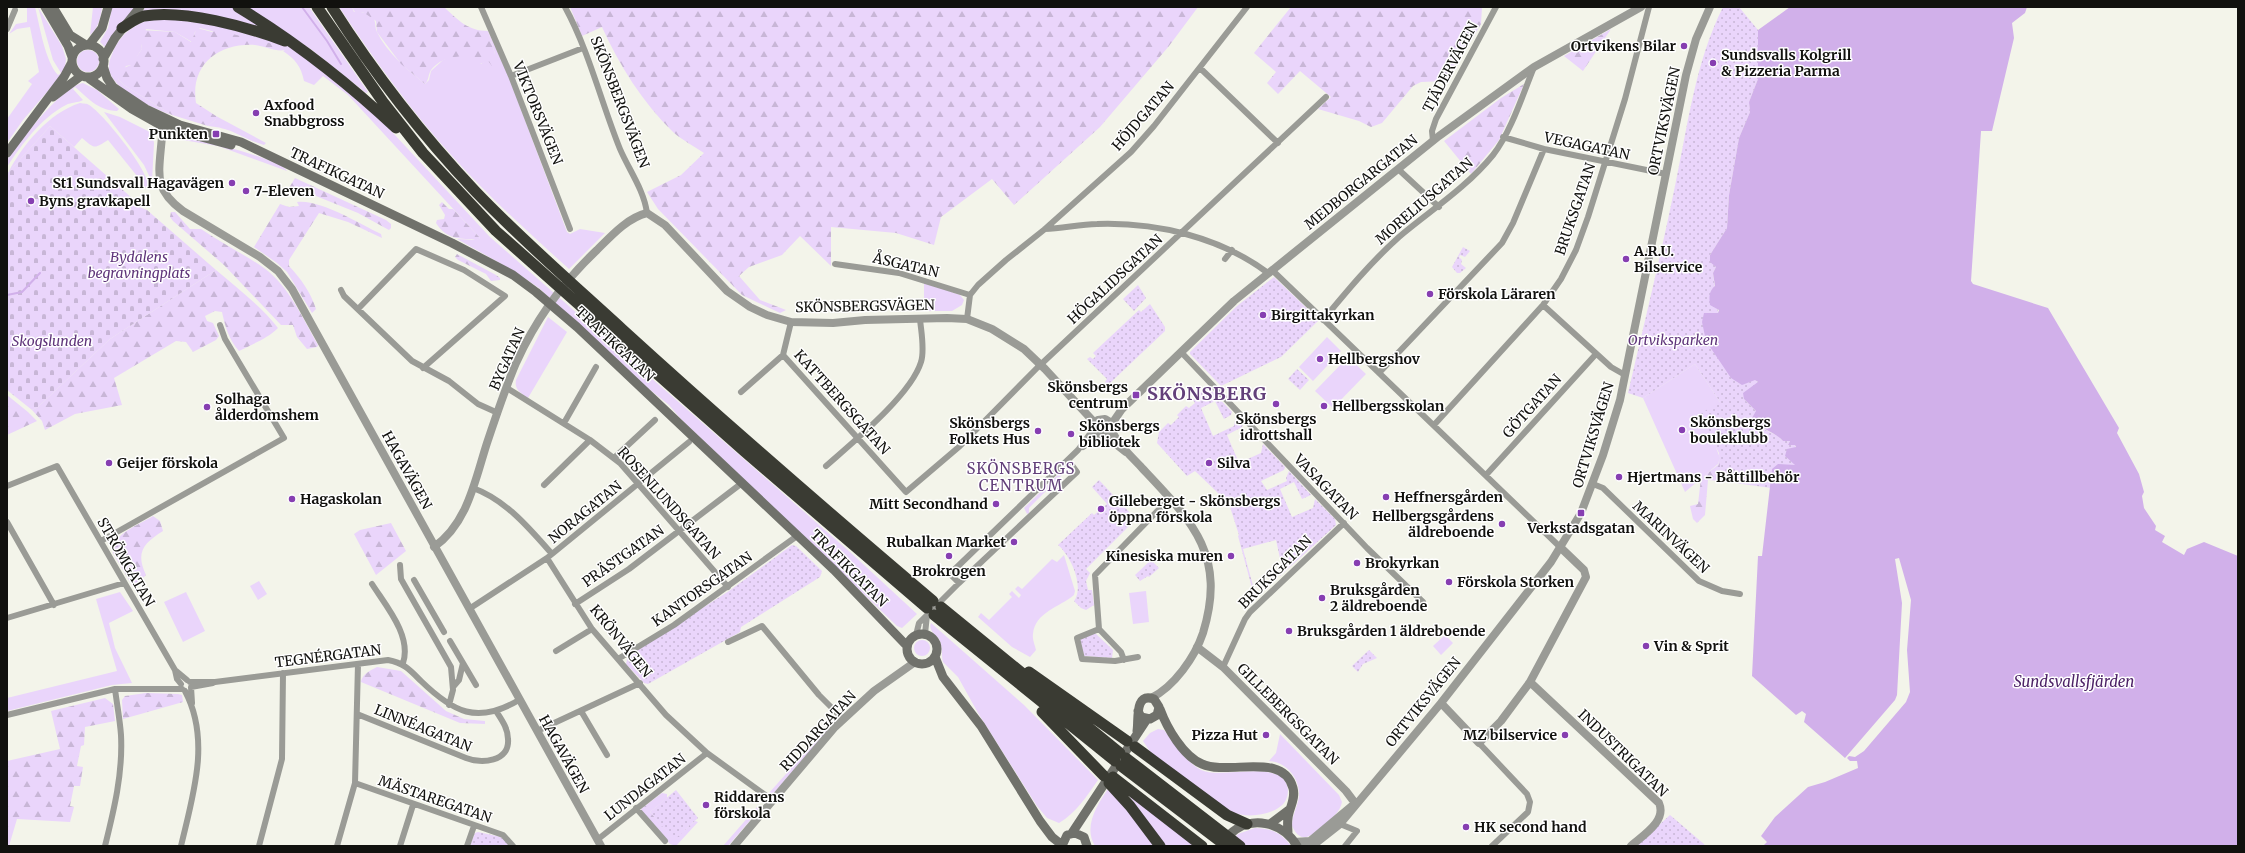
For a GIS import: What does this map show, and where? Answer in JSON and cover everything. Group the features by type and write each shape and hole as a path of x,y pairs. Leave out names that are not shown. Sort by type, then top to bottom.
{"highway":[{"path":"238,7 272,27 340,76 423,153 488,223 518,252 932,609 966,629 1131,744 1227,815 1247,824"},
{"path":"317,7 383,102 423,153"},
{"path":"332,7 358,47 393,95 453,166 504,221 1008,677 1082,753 1108,777 1202,846"},
{"path":"122,28 142,16 179,17 236,26 295,44"},
{"path":"966,629 1120,760"},
{"path":"1008,677 1209,828 1240,846"},
{"path":"1108,777 1160,846"},
{"path":"1209,828 1226,846"}],"main road":[{"path":"45,7 68,46 74,70 84,76"},
{"path":"53,7 70,35 87,45 98,49 103,63"},
{"path":"7,153 64,77 76,50 87,45 102,28 108,7"},
{"path":"42,107 84,76 95,75 122,28 140,7"},
{"name":"TRAFIKGATAN","path":"103,63 107,78 123,95 168,124"},
{"name":"TRAFIKGATAN","path":"84,76 132,109 168,124 268,156 452,243 513,276 536,292 577,327 797,536 907,646"},
{"name":"TRAFIKGATAN","path":"889,627 920,631"},
{"path":"943,677 935,657 936,644 931,637 920,631 907,646 908,656 914,662 926,664 943,677 981,726 1052,838 1062,845 1084,816 1089,805 1131,746 1137,735 1150,719 1157,715 1159,707"},
{"path":"926,664 935,657"},
{"path":"1137,735 1139,704 1141,700 1151,698 1159,707 1171,732"},
{"path":"1138,711 1141,717 1158,720 1171,732 1189,755 1205,765 1217,769 1269,767 1282,772 1291,782 1294,789 1290,809 1288,834"},
{"path":"1270,824 1290,809"},
{"path":"1084,816 1086,842"},
{"path":"1229,835 1247,824 1270,824 1288,834 1296,844"},
{"path":"1045,828 1069,834 1079,833 1086,842"}],"street":[{"name":"VIKTORSVÄGEN","path":"481,7 511,76 570,229"},
{"name":"SKÖNSBERGSVÄGEN","path":"565,7 583,48 621,151 646,202 647,212 665,225 727,291 750,307 791,322 833,323 920,319 967,319 1005,336 1041,365 1077,402 1095,426"},
{"name":"HÖJDGATAN","path":"970,295 994,270 1045,229 1131,152 1200,68 1247,7"},
{"name":"TJÄDERVÄGEN","path":"1433,140 1432,131 1436,119 1496,7"},
{"name":"MEDBORGARGATAN","path":"1103,419 1122,408 1234,301 1433,140 1534,67 1641,7"},
{"name":"BRUKSGATAN","path":"1434,425 1542,305 1561,279 1576,250 1625,99 1649,7"},
{"name":"ORTVIKSVÄGEN","path":"1312,846 1340,824 1441,703 1519,604 1560,547 1581,513 1612,428 1625,375 1690,59 1700,29 1710,7"},
{"path":"7,29 15,10"},
{"path":"511,76 583,48"},
{"name":"MORELIUSGATAN","path":"1323,320 1376,258 1400,236 1439,207 1466,184 1494,154 1534,67"},
{"path":"1200,68 1278,143"},
{"name":"HÖGALIDSGATAN","path":"922,480 960,446 1041,365 1278,143 1326,96"},
{"name":"HAGAVÄGEN","path":"168,124 161,147 159,166 160,184 171,201 189,215 270,264 292,289 599,843"},
{"name":"VEGAGATAN","path":"1503,137 1544,149 1604,163 1666,174"},
{"path":"1379,373 1502,244 1513,224 1544,149"},
{"path":"1398,169 1439,207"},
{"name":"BYGATAN","path":"434,547 454,528 464,511 520,355 540,319 582,265 614,233 638,215 647,212"},
{"path":"1045,229 1096,224 1128,224 1181,233 1232,250 1270,271 1434,425 1584,570 1586,577 1530,682 1501,721 1479,743"},
{"path":"358,309 416,249 464,270 505,296 423,368"},
{"path":"1225,258 1232,250"},
{"name":"ÅSGATAN","path":"835,264 899,273 970,295"},
{"path":"340,290 344,296 412,361 449,381 478,404 498,413"},
{"path":"967,319 970,295"},
{"path":"1542,305 1611,367 1625,375"},
{"path":"826,466 857,438 902,393 914,376 921,361 920,319"},
{"path":"783,355 791,322"},
{"path":"101,541 284,438 225,339 220,325"},
{"name":"VASAGATAN","path":"1181,352 1344,523 1422,602"},
{"name":"GÖTGATAN","path":"1486,475 1596,354"},
{"name":"KATTBERGSGATAN","path":"741,392 783,355 906,492 922,480"},
{"path":"564,423 596,367"},
{"name":"ROSENLUNDSGATAN","path":"507,388 590,440 614,458 639,484 728,587"},
{"name":"SKÖNSBERGSVÄGEN","path":"1077,402 1103,419"},
{"name":"MEDBORGARGATAN","path":"1111,427 1122,408"},
{"path":"959,583 952,576 954,570 1078,450 1095,426 1103,419 1111,427 1126,452"},
{"path":"614,458 655,420"},
{"path":"1095,426 1097,432 1126,452 1189,519 1199,536 1208,566 1211,598 1208,617 1197,647 1192,656 1169,684 1151,698"},
{"path":"1078,450 1102,434 1109,432 1111,427"},
{"path":"544,485 590,440"},
{"name":"NORAGATAN","path":"469,609 550,556 689,442"},
{"path":"920,631 932,609 1077,472 1068,460"},
{"name":"STRÖMGATAN","path":"7,486 57,466 175,670 177,679 186,685 198,730 199,763 181,846"},
{"name":"PRÄSTGATAN","path":"575,604 629,569 742,483"},
{"name":"MARINVÄGEN","path":"1592,484 1603,488 1699,580 1722,590 1740,594"},
{"name":"KRÖNVÄGEN","path":"473,488 495,498 516,516 550,556 575,604 592,629 640,683 666,716 707,753 772,800"},
{"path":"1124,660 1121,652 1099,629 1095,575 1170,498"},
{"path":"7,522 54,605"},
{"name":"BRUKSGATAN","path":"1223,667 1242,624 1250,612 1344,523"},
{"name":"KANTORSGATAN","path":"618,659 674,625 797,536"},
{"path":"400,565 401,579 451,667 453,687 449,705"},
{"path":"414,580 444,632"},
{"path":"7,618 124,583"},
{"path":"372,584 403,636 405,656 403,663 449,705 470,713 483,714 496,711 519,700"},
{"path":"728,642 762,626 819,695 843,719"},
{"path":"556,651 592,629"},
{"path":"1099,629 1077,638 1082,659 1124,660 1138,657"},
{"path":"450,642 476,685"},
{"name":"GILLEBERGSGATAN","path":"1197,647 1223,667 1346,791 1356,803"},
{"name":"TEGNÉRGATAN","path":"7,715 114,689 186,685 205,686 215,682 382,660 403,663"},
{"name":"RIDDARGATAN","path":"734,846 843,719 874,691 914,662"},
{"path":"453,687 459,680 463,663"},
{"path":"337,846 355,783 358,664"},
{"path":"259,846 282,758 283,673"},
{"name":"INDUSTRIGATAN","path":"1530,682 1659,803 1662,809 1660,817 1631,846"},
{"path":"537,732 640,683"},
{"path":"1159,707 1169,684"},
{"path":"105,846 117,796 120,771 121,736 114,689"},
{"path":"1441,703 1526,794 1530,802 1528,812 1492,846"},
{"name":"LINNÉAGATAN","path":"357,714 466,758 483,763 494,759 505,752 509,740 506,729 496,711"},
{"path":"581,711 607,755"},
{"name":"LUNDAGATAN","path":"599,843 636,808 707,753"},
{"name":"MÄSTAREGATAN","path":"355,783 508,838 513,846"},
{"name":"ORTVIKSVÄGEN","path":"1296,844 1310,841 1356,803"},
{"path":"400,846 413,805"},
{"path":"636,808 665,841"},
{"path":"1340,824 1357,831 1345,846"},
{"path":"468,846 474,826"}],"green space":[{"path":"27,7 35,7 46,53 53,69 58,75 61,73 53,60 38,7 62,46 66,59 65,67 59,78 23,120 7,143 7,119 32,84 28,81 39,72 30,27 17,29 9,34 16,24 27,22"},
{"path":"93,7 102,7 99,22 95,30 90,35"},
{"path":"112,7 135,7 106,48 100,42 108,28"},
{"path":"145,7 232,7 273,32 143,11"},
{"path":"247,7 309,7 368,92 366,93 312,50"},
{"path":"339,7 352,7 354,12 369,14 375,21 377,32 386,47 398,61 425,84 429,80 431,71 443,60 452,56 472,56 481,64 495,54 488,31 508,75 567,232 570,234 580,229 605,233 569,269 495,201 437,139 393,84"},
{"path":"352,7 444,7 469,27 481,31 488,31 495,54 495,66 492,66 488,61 477,65 471,56 450,58 440,62 431,70 425,84 401,64 377,32 376,21 363,12 356,14"},
{"path":"570,7 1198,7 1169,46 1100,127 1014,205 992,179 941,217 934,245 896,233 831,227 831,266 800,236 782,255 749,267 739,276 760,300 786,310 780,313 742,295 658,209 647,192 681,175 704,153 673,132 652,109 624,69 602,27 582,36"},
{"path":"1291,7 1482,7 1481,24 1447,81 1421,82 1413,86 1382,123 1371,127 1359,121 1318,109 1331,97 1300,71 1278,94 1267,83 1276,72 1254,53"},
{"name":"Ortviksparken","path":"1723,7 1739,7 1758,30 1758,79 1749,102 1750,112 1739,138 1729,195 1727,228 1710,255 1716,267 1713,273 1718,313 1704,313 1758,383 1744,399 1756,411 1757,426 1778,436 1783,441 1790,441 1788,445 1795,445 1796,465 1772,469 1771,488 1721,481 1719,453 1698,415 1720,402 1695,364 1643,398 1628,393 1664,238 1693,95 1713,28"},
{"path":"151,19 179,20 215,25 292,47 307,56 380,119 490,237 850,552 917,614 902,628 897,626 681,419 669,405 644,385 539,288 514,271 457,239 477,240 480,238 348,95 323,76 314,85 304,81 299,67 291,57 283,51 285,50 200,28 195,32 192,42 175,32 146,29 141,44 142,49 131,65 126,66 118,79 124,85 172,115 135,98 112,77 109,69 110,59 117,43 125,34 139,24"},
{"path":"197,28 212,32 216,30 285,47 285,50 274,50 255,45 242,45 218,52 209,59 202,67 197,78 195,90 196,103 216,116 216,119 208,126 172,115 124,85 118,79 121,69 131,65 131,58 137,56 142,49 141,44 136,39 136,35 141,30 175,32 191,42"},
{"path":"1611,29 1583,71 1564,56"},
{"path":"84,50 92,50 99,57 99,65 92,72 84,72 77,65 77,57"},
{"path":"83,83 97,90 119,109 117,111 110,110 98,106 75,87 73,89 83,100 70,103 57,110 40,124 19,149 7,167 7,160 42,116 64,94 74,86"},
{"path":"1524,84 1499,140 1471,174 1444,141 1501,98"},
{"path":"80,103 88,104 96,110 115,131 142,169 147,180 148,187 140,189 139,185 141,181 108,140 100,145 92,146 82,138 74,147 50,126 8,173 21,151 38,131 58,114"},
{"path":"104,112 120,117 152,133 154,143 152,182 144,165"},
{"path":"216,116 266,143 264,145 257,143 231,131 208,126 216,119"},
{"path":"50,126 132,198 132,204 147,210 216,270 110,339 38,407 32,410 7,390 7,174"},
{"path":"180,135 255,155 281,166 287,171 218,146 177,139"},
{"path":"295,178 386,220 391,224 391,228 389,230 358,213 316,196 307,197 289,188"},
{"path":"297,202 317,204 328,208 381,234 382,238 348,222 319,213 289,260 289,266 305,286 314,303 316,309 312,313 287,272 254,247 280,204 289,207 299,206"},
{"path":"442,202 449,209 453,209 480,238 478,240 456,238 439,228 436,223 437,220 444,219 445,215 439,205"},
{"path":"171,212 175,212 190,229 201,229 273,275 295,304 318,345 317,347 307,349 297,337 293,325 281,325 224,265 173,221 170,217"},
{"path":"1463,247 1470,251 1465,257 1460,255 1459,257 1462,260 1461,264 1466,268 1460,273 1457,273 1452,267"},
{"path":"457,254 496,275 500,278 500,280 491,281 486,274 458,260 455,257"},
{"path":"216,270 240,290 278,328 264,338 239,351 228,333 222,312 215,311 205,316 207,321 213,323 219,336 216,340 193,352 186,342 176,341 114,378 122,405 75,414 45,430 42,421 32,410 38,407 110,339"},
{"path":"1274,277 1319,320 1281,357 1221,386 1190,354 1190,352 1237,306"},
{"path":"924,282 960,295 964,300 962,305 952,311 924,311"},
{"path":"1138,285 1146,298 1134,311 1123,299"},
{"path":"1150,304 1165,327 1165,331 1108,385 1105,382 1107,379 1087,359 1090,357 1093,359 1096,356 1093,353 1139,310 1141,312"},
{"path":"548,317 567,332 528,398 517,389 516,380"},
{"name":"Hellbergshov","path":"1327,337 1341,351 1313,381 1299,367"},
{"path":"1348,357 1366,374 1333,408 1315,391"},
{"name":"Skönsbergs bouleklubb","path":"1695,364 1720,402 1715,445 1720,458 1718,464 1685,492 1643,398"},
{"path":"1297,369 1309,380 1300,390 1288,379"},
{"path":"1207,386 1232,412 1231,415 1224,419 1215,401 1201,408 1213,436 1234,426 1236,416 1243,423 1242,427 1227,435 1239,463 1261,453 1263,444 1285,467 1284,470 1261,481 1267,490 1287,481 1286,478 1289,471 1311,495 1302,499 1294,482 1280,489 1292,517 1313,508 1315,499 1335,519 1336,525 1280,576 1279,573 1283,572 1276,540 1243,549 1255,593 1259,592 1260,594 1255,599 1238,536 1239,535 1230,507 1195,471 1187,476 1157,443 1159,432 1168,423 1171,425 1179,417 1177,415 1186,406 1189,408 1195,403 1193,400"},
{"path":"7,395 37,421 7,435"},
{"path":"1720,458 1721,481 1708,480 1705,515 1697,523 1693,519 1690,506 1698,504 1701,478 1718,465"},
{"path":"1065,468 1068,468 1070,473 1069,475 1067,470 1029,508 1029,513 1027,514 1024,508"},
{"path":"1099,480 1133,516 1131,518 1134,521 1086,569 1090,573 1086,581 1088,590 1092,590 1094,605 1086,610 1081,608 1074,601 1077,595 1078,587 1075,571 1067,556 1058,545 1092,513 1094,515 1107,504 1092,487"},
{"path":"153,516 160,521 163,531 146,544 143,549 141,560 146,575 133,587 113,553 114,546 116,540 121,535"},
{"path":"391,523 406,551 376,575 354,534 360,530"},
{"path":"792,545 796,546 822,571 820,577 741,627 740,632 648,684 644,683 626,664 628,656 729,591"},
{"path":"1064,555 1075,591 1074,595 1043,615 1038,620 1033,636 1036,650 1030,657 1012,647 978,617 981,613 989,620 1012,597 1009,594 1012,591 1019,598 1021,595 1015,589 1018,586 1022,589 1052,559 1057,562"},
{"path":"1151,560 1159,568 1149,577 1148,576 1140,581 1135,575"},
{"path":"259,581 267,594 258,600 250,586"},
{"path":"1146,591 1149,622 1133,624 1129,593"},
{"path":"120,592 133,611 109,623 115,648 132,683 112,685 7,711 7,698 117,671 96,599"},
{"path":"186,592 205,631 183,642 164,602"},
{"path":"931,623 1024,705 1098,780 1076,809 1059,823 1047,818 1037,806 978,713 958,677 943,662 940,642 930,628"},
{"path":"1095,633 1113,650 1112,658 1084,656 1080,639"},
{"path":"1445,635 1453,643 1441,655 1433,646"},
{"path":"922,640 929,645 930,648 925,655 922,656 915,651 914,648 919,641"},
{"path":"1369,650 1377,658 1363,664 1358,672 1352,666"},
{"path":"377,667 401,671 446,711 464,719 485,721 485,724 460,723 361,682 365,675"},
{"path":"146,693 178,694 182,695 183,702 123,719 122,700 125,696"},
{"path":"105,698 113,704 115,721 85,727 84,745 81,746 77,766 83,767 80,786 74,786 70,806 74,807 70,822 17,819 9,846 7,846 7,761 60,749 51,711"},
{"path":"835,719 834,723 774,793 769,793"},
{"path":"1158,729 1164,730 1185,757 1201,770 1223,773 1251,771 1276,774 1284,780 1288,790 1285,801 1276,809 1264,814 1244,815 1228,810 1151,753 1143,741 1150,733"},
{"path":"1280,734 1339,795 1342,802 1338,812 1308,837 1300,836 1292,826 1299,796 1299,789 1294,777 1291,772 1281,764 1269,761 1276,753"},
{"path":"1108,789 1136,819 1154,846 1095,846 1090,831 1091,824 1096,809"},
{"path":"676,790 698,818 674,840 650,812"},
{"path":"662,793 667,794 667,798 650,812 674,839 695,821 698,822 676,846 670,844 641,809"},
{"path":"1127,793 1195,846 1165,846"},
{"path":"757,807 760,809 728,846 723,846"},
{"path":"1670,815 1704,844 1705,846 1636,846"},
{"path":"1255,828 1275,832 1284,838 1291,846 1227,846 1238,834"},
{"path":"478,832 501,837 510,846 470,846 475,833"}],"water":[{"name":"Sundsvallsfjärden","path":"1790,7 2027,7 2025,13 2012,23 2014,38 1992,131 1981,131 1971,281 1973,284 2048,308 2119,428 2117,433 2139,474 2144,492 2142,496 2144,508 2156,526 2155,530 2165,536 2162,542 2184,555 2187,549 2204,542 2238,556 2238,846 1763,846 1767,842 1761,836 1775,817 1808,787 1825,782 1858,768 1857,761 1850,761 1847,758 1849,756 1855,757 1864,751 1906,702 1910,692 1907,650 1911,600 1899,558 1895,559 1902,603 1897,695 1895,700 1845,758 1804,722 1806,714 1802,711 1796,715 1752,676 1758,556 1762,556 1772,469 1778,464 1795,465 1785,456 1787,449 1796,447 1795,445 1788,445 1790,441 1783,441 1755,422 1752,418 1756,411 1744,399 1743,393 1758,382 1755,380 1742,385 1731,378 1706,341 1702,322 1704,313 1718,313 1719,310 1710,305 1710,294 1715,286 1713,273 1716,267 1710,262 1710,255 1727,228 1729,195 1739,138 1750,112 1749,102 1758,79 1758,30"}],"waterway":[{"path":"302,7 327,41 341,64"},
{"path":"7,295 22,292 40,273"}],"place":[{"name":"Ortvikens Bilar","path":"1684,46"},
{"name":"Sundsvalls Kolgrill & Pizzeria Parma","path":"1713,63"},
{"name":"Axfood Snabbgross","path":"256,113"},
{"name":"Punkten","path":"216,134"},
{"name":"St1 Sundsvall Hagavägen","path":"232,183"},
{"name":"7-Eleven","path":"246,191"},
{"name":"Byns gravkapell","path":"31,201"},
{"name":"A.R.U. Bilservice","path":"1626,259"},
{"name":"Förskola Läraren","path":"1430,294"},
{"name":"Birgittakyrkan","path":"1263,315"},
{"name":"Hellbergshov","path":"1320,359"},
{"name":"Skönsbergs centrum","path":"1136,395"},
{"name":"Skönsbergs idrottshall","path":"1276,404"},
{"name":"Hellbergsskolan","path":"1324,406"},
{"name":"Solhaga ålderdomshem","path":"207,407"},
{"name":"Skönsbergs bouleklubb","path":"1682,430"},
{"name":"Skönsbergs Folkets Hus","path":"1038,431"},
{"name":"Skönsbergs bibliotek","path":"1071,434"},
{"name":"Geijer förskola","path":"109,463"},
{"name":"Silva","path":"1209,463"},
{"name":"Hjertmans - Båttillbehör","path":"1619,477"},
{"name":"Heffnersgården","path":"1386,497"},
{"name":"Hagaskolan","path":"292,499"},
{"name":"Mitt Secondhand","path":"996,504"},
{"name":"Gilleberget - Skönsbergs öppna förskola","path":"1101,509"},
{"name":"Verkstadsgatan","path":"1581,513"},
{"name":"Hellbergsgårdens äldreboende","path":"1502,524"},
{"name":"Rubalkan Market","path":"1014,542"},
{"name":"Brokrogen","path":"949,556"},
{"name":"Kinesiska muren","path":"1231,556"},
{"name":"Brokyrkan","path":"1357,563"},
{"name":"Förskola Storken","path":"1449,582"},
{"name":"Bruksgården 2 äldreboende","path":"1322,598"},
{"name":"Bruksgården 1 äldreboende","path":"1289,631"},
{"name":"Vin & Sprit","path":"1646,646"},
{"name":"Pizza Hut","path":"1266,735"},
{"name":"MZ bilservice","path":"1565,735"},
{"name":"Riddarens förskola","path":"706,805"},
{"name":"HK second hand","path":"1466,827"}],"district":[{"name":"SKÖNSBERG","path":"1207,393"},
{"name":"SKÖNSBERGS CENTRUM","path":"1021,476"}],"park label":[{"name":"Bydalens begravningplats","path":"139,266"},
{"name":"Skogslunden","path":"52,341"}]}
